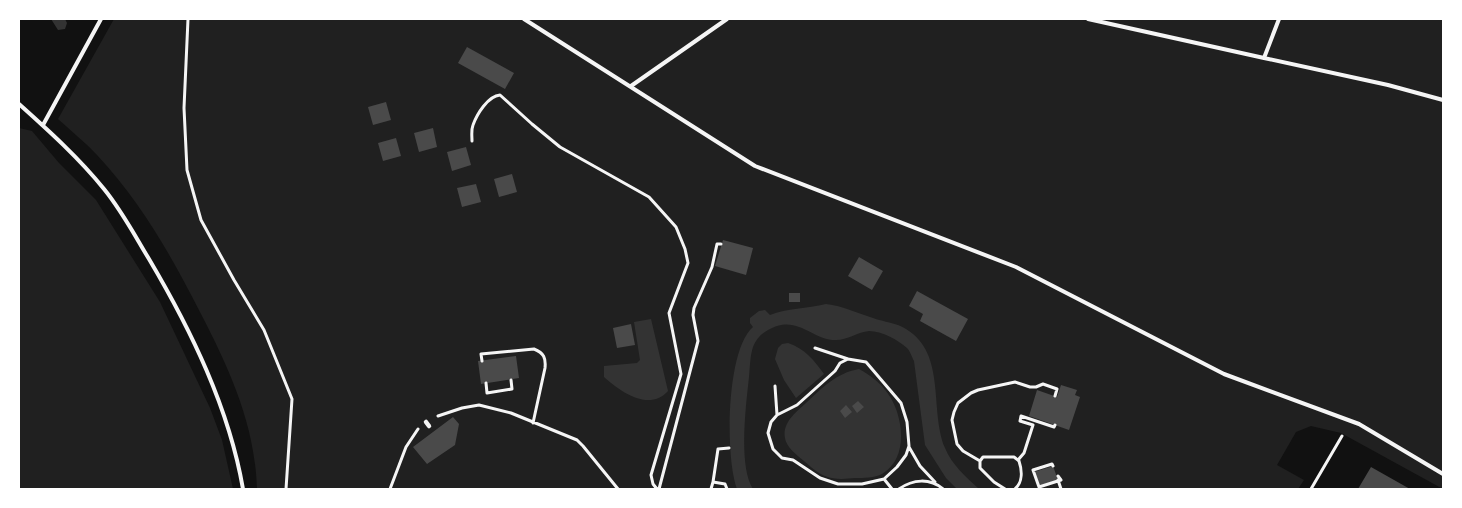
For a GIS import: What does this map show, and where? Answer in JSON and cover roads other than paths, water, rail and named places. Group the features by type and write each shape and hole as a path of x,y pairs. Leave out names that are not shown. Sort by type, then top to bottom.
{"lane":[{"path":"43,125 101,19"},
{"path":"524,19 756,166 1016,267 1224,374 1359,424 1443,474"},
{"path":"630,86 727,19"},
{"path":"1088,19 1388,85 1443,100"},
{"path":"1264,58 1280,19"},
{"path":"19,104 43,125 104,190 132,230 156,271 180,316 220,404 238,460 243,489"}]}
